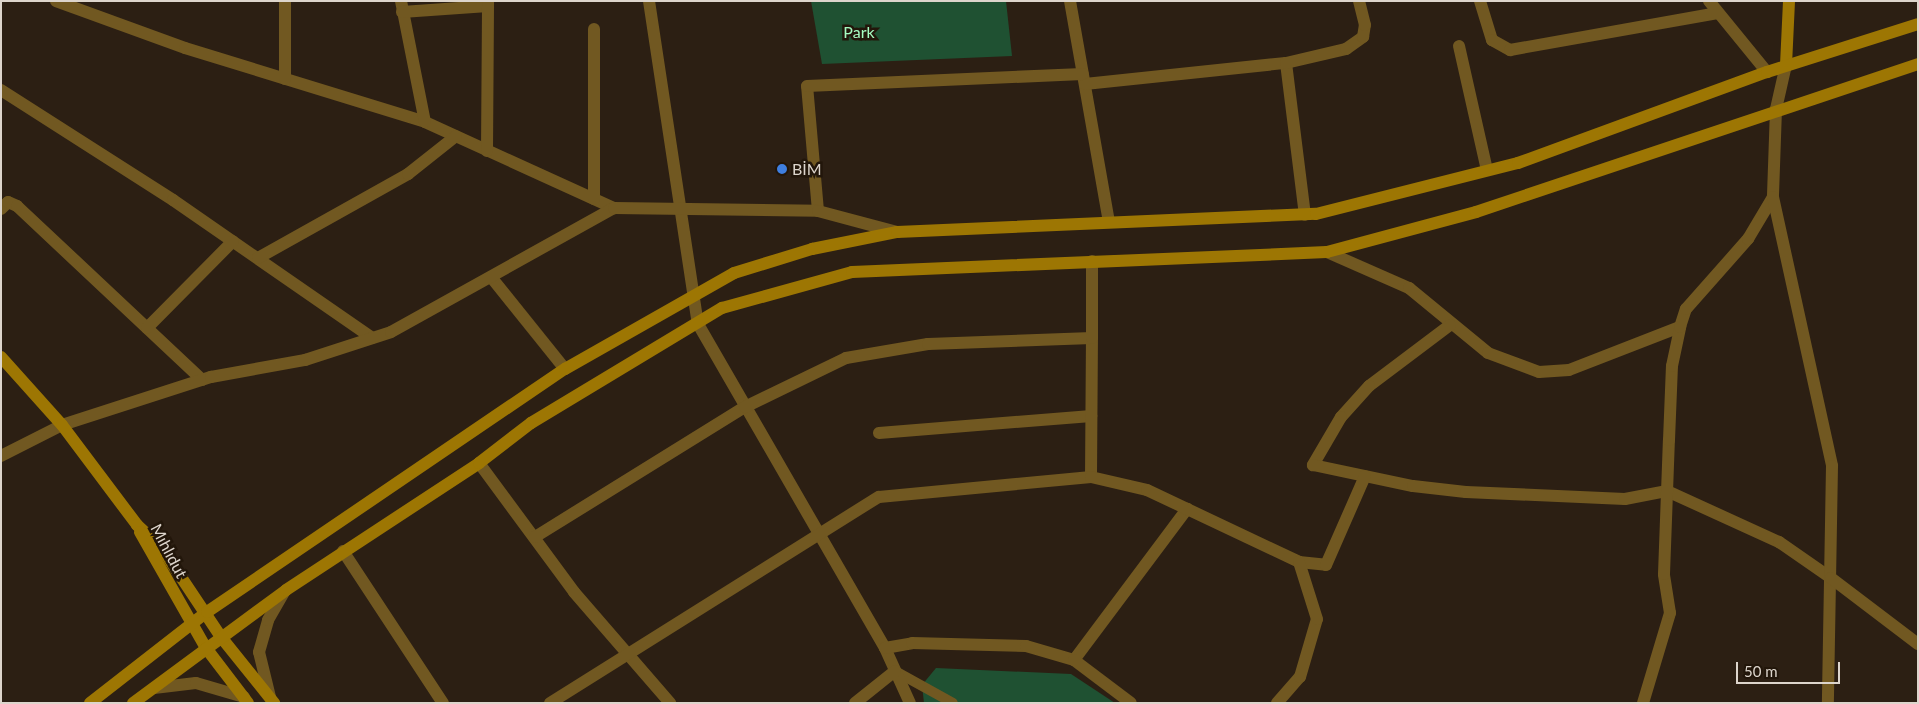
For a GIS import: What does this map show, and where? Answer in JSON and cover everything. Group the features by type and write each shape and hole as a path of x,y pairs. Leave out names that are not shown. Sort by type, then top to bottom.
{"main road":[{"path":"1786,65 1789,1"},
{"path":"90,703 194,625 207,612 565,369 694,292 734,273 812,249 896,232 1305,215 1487,170 1786,65 1918,24"},
{"path":"133,703 284,592 343,551 479,463 531,423 722,308 852,272 1327,252 1476,212 1776,109 1918,64"},
{"path":"1,357 62,425 137,525"},
{"name":"Mıhlıdut","path":"137,525 161,547 207,612 221,637 272,701"},
{"name":"Mıhlıdut","path":"137,525 206,648 246,700"}],"street":[{"path":"56,1 285,79 425,122 614,208 681,207 818,211 896,232"},
{"path":"285,1 285,79"},
{"path":"649,1 698,324 884,648 910,703"},
{"path":"1070,1 1109,222"},
{"path":"818,211 808,86 1084,79 1286,63 1358,44 1365,25 1359,1"},
{"path":"1480,1 1492,40 1510,50 1718,13"},
{"path":"1709,1 1767,72"},
{"path":"425,122 402,6 488,4 487,150"},
{"path":"594,29 594,199"},
{"path":"1459,46 1487,170"},
{"path":"1286,63 1305,215"},
{"path":"1786,65 1776,109 1773,197 1832,466 1828,703"},
{"path":"1,90 233,241 372,338"},
{"path":"258,258 408,174 456,136"},
{"path":"1643,703 1670,613 1664,574 1672,366 1680,327 1686,308 1748,239 1773,197"},
{"path":"1,209 8,202 17,206 202,380"},
{"path":"1,456 62,425 202,380 305,360 372,338 614,208"},
{"path":"148,328 233,241"},
{"path":"1327,252 1408,288 1450,325 1488,353 1539,372 1569,370 1680,327"},
{"path":"1091,477 1092,261"},
{"path":"490,276 565,369"},
{"path":"1450,325 1369,386 1341,417 1313,465 1430,488 1580,499 1625,499 1667,491 1779,542 1831,578 1918,644"},
{"path":"535,536 746,407 846,358 928,344 1092,338"},
{"path":"879,433 1091,416"},
{"path":"479,463 625,653 670,703"},
{"path":"550,703 625,653 878,497 1091,477 1147,490 1299,562 1326,565 1365,476"},
{"path":"1074,660 1187,509"},
{"path":"343,551 444,703"},
{"path":"1278,703 1300,677 1317,619 1299,562"},
{"path":"272,701 259,652 268,620 284,592"},
{"path":"884,648 912,643 1026,646 1074,660 1131,703"},
{"path":"854,703 895,671"},
{"path":"895,671 952,703"},
{"path":"151,689 196,683 246,700"}],"green space":[{"name":"Park","path":"811,1 1006,1 1012,56 822,64"},
{"path":"936,668 1071,674 1115,703 924,703 922,685"}],"place":[{"name":"BİM","path":"782,169"}]}
